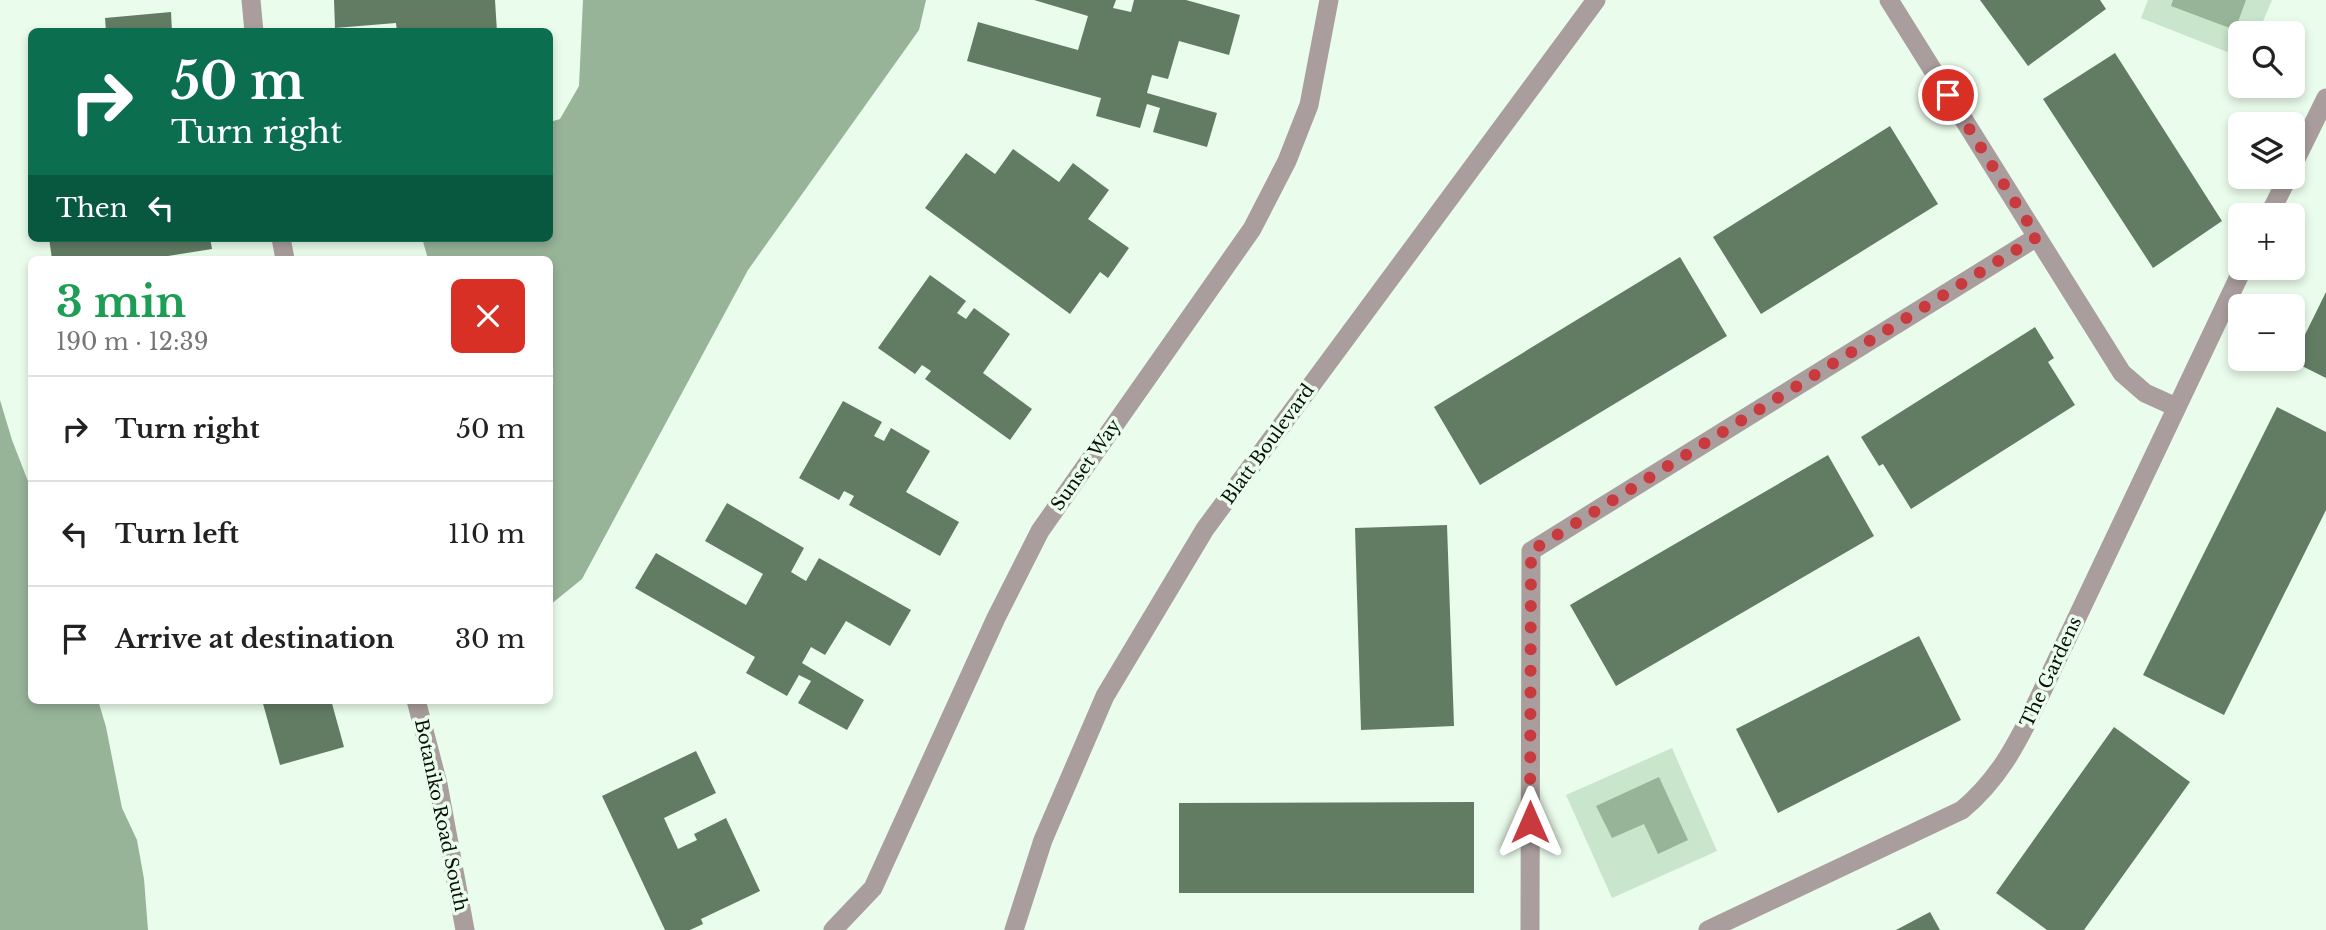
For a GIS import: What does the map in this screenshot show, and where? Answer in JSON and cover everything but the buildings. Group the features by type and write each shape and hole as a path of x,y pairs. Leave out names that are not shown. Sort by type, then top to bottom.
{"street":[{"path":"251,0 254,28"},
{"name":"Sunset Way","path":"833,930 873,887 996,618 1040,531 1252,229 1287,160 1309,105 1329,0"},
{"name":"Blatt Boulevard","path":"1014,930 1043,840 1105,696 1205,529 1596,0"},
{"path":"1889,0 2122,373 2145,393 2175,407"},
{"path":"2305,141 2326,98"},
{"path":"1530,930 1531,551 2037,237"},
{"name":"The Gardens","path":"1708,930 1962,810 2005,765 2237,280"},
{"name":"Botaniko Road South","path":"417,704 438,784 466,930"}],"shaded area":[{"path":"583,0 926,0 919,30 748,270 582,579 553,603 553,256 427,256 423,242 553,242 553,121 560,119 579,86"},
{"path":"2148,0 2272,0 2263,21 2228,21 2228,52 2141,18"},
{"path":"2173,0 2246,0 2238,21 2228,21 2228,27 2171,6"},
{"path":"0,400 28,481 28,704 99,704 122,808 137,840 144,879 148,930 0,930"},
{"path":"1672,748 1717,851 1612,898 1566,795"},
{"path":"1659,777 1688,840 1658,854 1644,824 1612,838 1596,806"}],"route":[{"path":"1530,822 1531,551 2037,237 1948,95"}]}
